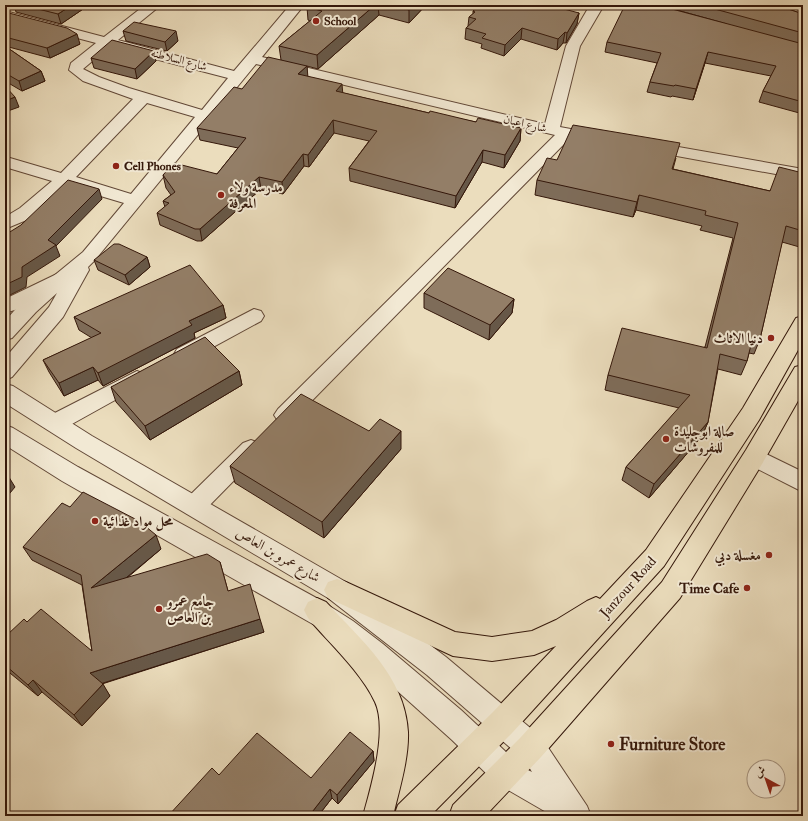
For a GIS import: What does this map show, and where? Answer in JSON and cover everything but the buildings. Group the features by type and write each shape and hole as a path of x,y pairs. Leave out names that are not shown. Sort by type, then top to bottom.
{"main road":[{"name":"Janzour Road","path":"409,816 503,722 655,558 747,420 803,323"},
{"path":"464,816 531,746 671,590 754,457 803,373"},
{"path":"337,590 453,644 492,649 534,643 566,629 627,588"},
{"path":"317,610 373,673 389,700 394,733 389,774 378,816"}],"street":[{"path":"154,5 76,66 76,70 92,79 143,98 204,115"},
{"path":"5,372 56,312 89,256 204,115 297,5"},
{"path":"194,506 269,431 559,131 573,46 597,5"},
{"name":"شارع السلاطنه","path":"5,15 237,76"},
{"name":"شارع اعبان","path":"251,59 559,131 612,141"},
{"path":"5,223 12,222 27,212 65,181 143,98"},
{"path":"635,145 803,174"},
{"path":"10,163 65,181 134,200"},
{"path":"5,333 29,307 89,256"},
{"path":"5,306 17,302 63,278"},
{"path":"55,423 254,316"},
{"name":"شارع عمرو بن العاص","path":"5,392 337,590 375,618 531,746"},
{"path":"5,434 84,481 294,600 317,610 364,643 480,746 506,773 575,814"},
{"path":"754,457 803,483"},
{"path":"531,746 575,814"}],"place":[{"name":"School","path":"316,21"},
{"name":"Cell Phones","path":"116,166"},
{"name":"مدرسة ولاء المعرفة","path":"221,195"},
{"name":"دنيا الاثاث","path":"771,338"},
{"name":"صالة ابوجليدة للمفروشات","path":"666,439"},
{"name":"محل مواد غذائية","path":"95,521"},
{"name":"مغسلة دبي","path":"769,555"},
{"name":"Time Cafe","path":"747,588"},
{"name":"جامع عمرو بن العاص","path":"159,609"},
{"name":"Furniture Store","path":"611,744"}]}
